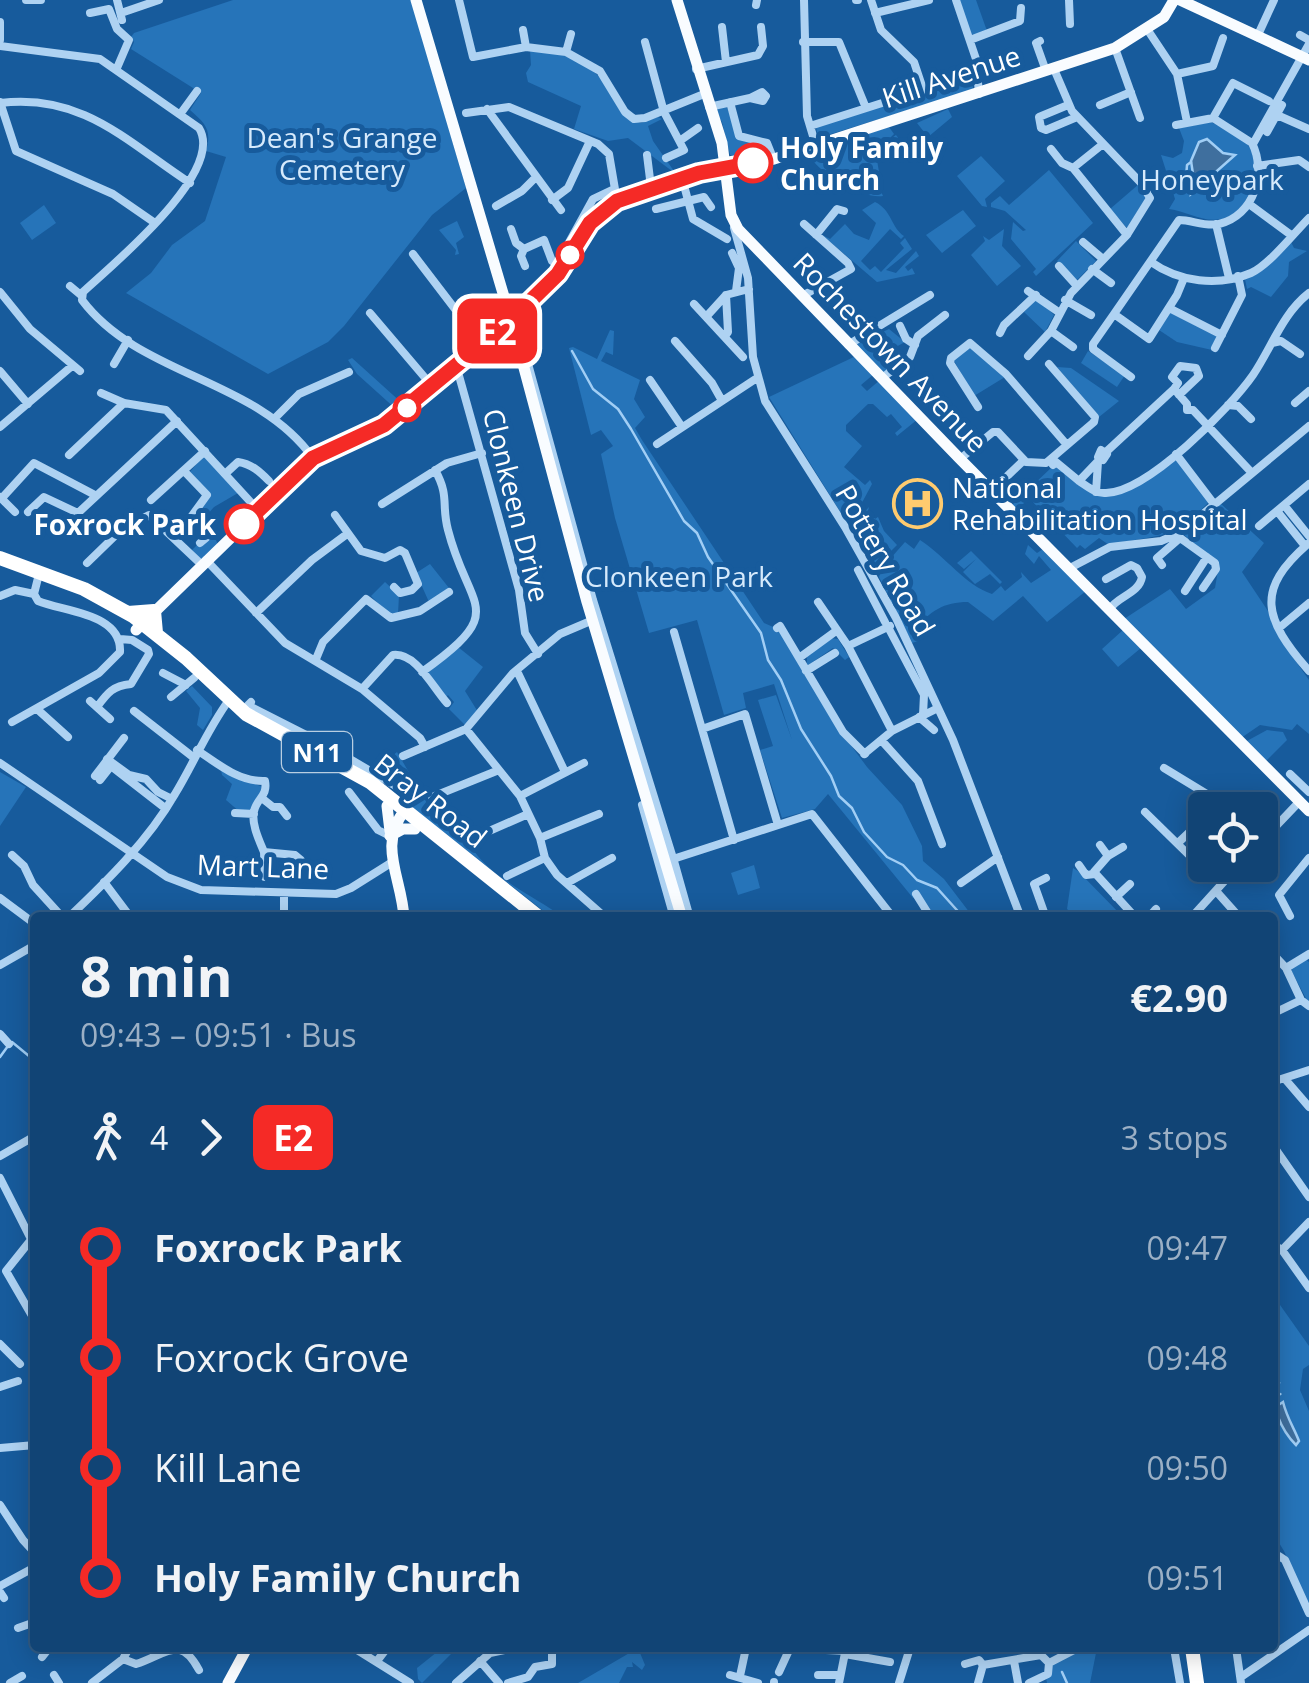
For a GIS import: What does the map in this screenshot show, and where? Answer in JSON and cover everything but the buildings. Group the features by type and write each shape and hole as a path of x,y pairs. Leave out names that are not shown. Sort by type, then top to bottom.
{"highway":[{"name":"N11","path":"0,558 36,582 91,593 128,613 144,630"},
{"name":"N11","path":"0,568 106,610 144,630"},
{"path":"128,613 154,611"},
{"path":"144,630 154,611"},
{"name":"Bray Road","path":"144,630 190,682 226,703"},
{"name":"Bray Road","path":"144,630 255,728 334,768 532,912"},
{"name":"Bray Road","path":"397,811 519,912"},
{"path":"1189,1652 1194,1683"}],"main road":[{"path":"416,0 552,462 593,620 642,764 654,832 671,859 681,912"},
{"name":"Rochestown Avenue","path":"676,0 722,143 739,246 802,296 1068,569 1307,804"},
{"path":"1177,0 1307,58"},
{"name":"Kill Avenue","path":"615,195 726,166 765,162 1116,48 1167,15 1177,0"},
{"path":"154,611 313,458 376,431 510,321 562,268 590,223 615,195"},
{"path":"484,340 504,337 518,347"},
{"path":"1290,812 1307,804"},
{"path":"397,811 390,836 404,912"},
{"path":"390,836 403,829 416,830"},
{"path":"228,1683 245,1652"}],"street":[{"path":"26,0 41,0"},
{"path":"117,0 122,16 159,0"},
{"path":"459,0 473,57 526,47 566,52 600,71 629,116 640,120 707,100 730,102 750,98"},
{"path":"804,0 810,126 816,146"},
{"path":"871,0 883,33 914,62 924,90"},
{"path":"876,12 930,0"},
{"path":"956,0 970,40 979,94"},
{"path":"1069,0 1070,24"},
{"path":"1257,38 1274,0"},
{"path":"970,40 1020,21 1022,8"},
{"path":"90,13 109,10 118,29 130,40 117,68"},
{"path":"0,22 0,43 100,58 202,132 204,141 190,184 82,296"},
{"path":"722,26 726,62"},
{"path":"696,69 762,51 761,27"},
{"path":"1148,29 1177,74 1187,122"},
{"path":"523,30 526,47"},
{"path":"566,52 571,34"},
{"path":"1177,74 1213,66 1223,38"},
{"path":"1127,377 1093,349 1093,344 1181,219 1216,224 1238,216 1249,204 1256,186 1253,144 1307,58 1306,40"},
{"path":"1028,356 1052,331 1077,286 1128,235 1147,205 1148,192 1068,105 1036,43 1040,41"},
{"path":"645,42 672,133 686,146"},
{"path":"804,42 839,42 866,108"},
{"path":"1116,48 1140,118"},
{"path":"600,71 608,64"},
{"path":"810,126 976,73"},
{"path":"1213,118 1234,82 1269,101"},
{"path":"181,114 197,92"},
{"path":"1100,105 1131,92"},
{"path":"1253,144 1262,140 1282,98"},
{"path":"730,102 739,136 766,143 771,153"},
{"path":"155,223 106,190 16,152 0,103 65,106 96,118 190,184"},
{"path":"1068,105 1039,117 1041,128 1046,130 1077,117"},
{"path":"466,113 509,106 590,140 609,154 615,195 593,198 566,248"},
{"path":"487,109 561,210"},
{"path":"1277,114 1309,129"},
{"path":"1176,126 1213,118 1253,144"},
{"path":"666,158 686,146 691,130 698,128"},
{"path":"552,200 568,188 590,140"},
{"path":"1073,168 1102,144"},
{"path":"1051,149 1062,163 1073,168 1128,235"},
{"path":"646,155 651,187"},
{"path":"1257,166 1299,160 1309,167"},
{"path":"496,206 535,178"},
{"path":"682,178 693,220 727,239"},
{"path":"656,209 707,197 711,207"},
{"path":"1249,204 1292,235"},
{"path":"816,235 837,209 844,211"},
{"path":"1151,262 1165,272 1205,281 1254,272 1309,218"},
{"path":"802,296 851,269 804,224"},
{"path":"1215,348 1242,295 1216,224"},
{"path":"512,229 516,243 524,248"},
{"path":"525,266 521,256 524,248 544,240 552,261 562,268"},
{"path":"1083,242 1103,259"},
{"path":"736,290 739,246"},
{"name":"Pottery Road","path":"739,246 749,289 757,378 772,414 938,708 1019,912"},
{"path":"413,254 484,340"},
{"path":"1058,266 1077,286"},
{"path":"1092,269 1111,283"},
{"path":"1149,339 1184,278"},
{"path":"70,286 90,310 128,340 245,399 274,419 313,458"},
{"path":"706,317 726,295 749,289"},
{"path":"0,292 30,328 76,369 0,427"},
{"path":"1000,334 1032,293 1060,313"},
{"path":"1053,465 1056,462 1096,492 1110,493 1131,486 1176,454 1228,405 1237,402 1296,303 1309,293"},
{"path":"724,336 728,332 726,295"},
{"path":"848,344 930,295"},
{"path":"1066,300 1091,316"},
{"path":"694,304 743,357"},
{"path":"1169,308 1222,335"},
{"path":"370,314 432,386"},
{"path":"1114,314 1159,344"},
{"path":"882,378 910,357 918,336 944,315"},
{"path":"900,326 906,340 914,345"},
{"path":"1052,331 1073,346"},
{"path":"1277,338 1300,354"},
{"path":"114,364 128,340"},
{"path":"675,341 722,399"},
{"path":"978,407 950,363 968,344 976,345 1012,382 1067,446"},
{"path":"527,360 609,663 688,912"},
{"path":"960,459 998,432 1024,460 1031,464 1046,462 1095,417 1049,364"},
{"name":"Clonkeen Drive","path":"456,365 519,590 525,633 538,654"},
{"path":"0,371 28,404"},
{"path":"274,419 299,394 348,372"},
{"path":"657,444 757,378"},
{"path":"650,380 682,427"},
{"path":"1295,403 1309,391"},
{"path":"1079,481 1176,392 1252,473"},
{"path":"101,393 124,403 166,410 258,510"},
{"path":"1237,402 1252,420"},
{"path":"68,455 124,403"},
{"path":"76,512 177,421"},
{"path":"1162,566 1157,558 1178,537 1309,426"},
{"path":"151,500 204,451"},
{"path":"382,504 435,470 482,452"},
{"path":"1176,454 1214,504"},
{"path":"1096,492 1102,458"},
{"path":"1000,483 1024,460"},
{"path":"15,512 1,498 34,463 95,495"},
{"path":"225,474 234,464 243,463 269,481"},
{"path":"422,672 473,629 478,612 447,528 446,492 435,470"},
{"path":"184,471 207,495 191,517 206,538 200,544"},
{"path":"1259,526 1309,484"},
{"path":"28,512 44,497 76,512 79,518 67,534"},
{"path":"1281,508 1308,541 1284,565 1272,586 1270,600 1279,628 1308,667"},
{"path":"335,515 361,552 385,558 400,550 405,553 418,584 400,594 394,588"},
{"path":"87,563 120,531 150,516 286,643 362,688 420,738 425,747"},
{"path":"256,613 312,560 347,534"},
{"path":"1068,569 1120,544 1178,537 1217,567 1204,588"},
{"path":"1185,591 1207,557"},
{"path":"1106,579 1132,565 1140,571 1142,579 1109,610"},
{"path":"0,596 36,582 44,604 106,625 120,640 132,640 149,654 131,684 122,683 93,704 110,719"},
{"path":"316,658 324,642 366,599 388,618 410,618 449,592"},
{"path":"818,602 848,646 892,731"},
{"path":"1279,628 1309,603"},
{"path":"404,756 466,728 517,670 560,634 593,620"},
{"path":"848,646 889,623 924,695 921,716"},
{"path":"777,628 780,626 844,732 863,756 892,731 938,708"},
{"path":"799,658 836,631"},
{"path":"674,632 734,840"},
{"path":"12,722 107,668 118,654 120,640"},
{"path":"806,670 835,653"},
{"path":"362,688 396,654 410,658 447,704"},
{"path":"517,670 565,772"},
{"path":"163,673 190,682"},
{"path":"170,695 190,682"},
{"path":"615,692 611,696 654,832 673,912"},
{"path":"250,702 251,708 326,744 406,792 411,800 397,811"},
{"path":"74,912 132,852 172,800 226,703"},
{"path":"37,709 68,737"},
{"path":"134,712 227,770 247,779 270,779 254,814 264,852 264,877"},
{"path":"702,729 746,714 778,824"},
{"path":"921,716 934,730"},
{"path":"466,728 520,796 545,858 599,912"},
{"path":"124,738 97,778 111,766 165,808"},
{"path":"882,741 918,782 942,844"},
{"path":"108,758 129,774 146,779 172,800"},
{"path":"227,770 236,760"},
{"name":"Mart Lane","path":"0,763 190,888 340,893 394,861"},
{"path":"520,796 584,764"},
{"path":"1164,768 1203,792"},
{"path":"432,797 498,770"},
{"path":"1290,774 1307,804"},
{"path":"349,792 378,830 390,836"},
{"path":"263,799 288,816"},
{"path":"1146,812 1188,853"},
{"path":"1278,825 1290,812"},
{"path":"235,813 254,814"},
{"path":"472,839 528,814"},
{"path":"540,838 599,814"},
{"path":"671,859 808,814 815,816 889,912"},
{"path":"1178,843 1188,833"},
{"path":"1100,845 1108,856"},
{"path":"1123,846 1094,868 1095,874 1130,912"},
{"path":"264,852 295,855 302,860 302,877 298,877"},
{"path":"12,855 60,912"},
{"path":"960,883 998,857"},
{"path":"507,876 545,858"},
{"path":"567,883 612,858"},
{"path":"1290,916 1279,894 1309,858"},
{"path":"1079,865 1086,875 1095,874"},
{"path":"1044,912 1034,884 1046,878"},
{"path":"104,882 126,912"},
{"path":"1197,912 1224,882"},
{"path":"1116,897 1130,884"},
{"path":"1216,891 1235,912"},
{"path":"284,893 284,912"},
{"path":"916,894 927,912"},
{"path":"0,898 30,920"},
{"path":"80,907 85,912"},
{"path":"1153,912 1156,909"},
{"path":"0,966 30,948"},
{"path":"1286,968 1308,956"},
{"path":"1278,959 1305,1003 1278,1012"},
{"path":"0,1034 9,1044"},
{"path":"1278,1081 1309,1070"},
{"path":"1285,1079 1309,1107"},
{"path":"0,1156 30,1139"},
{"path":"1278,1153 1309,1197"},
{"path":"0,1178 30,1238"},
{"path":"1282,1250 1309,1222"},
{"path":"30,1247 6,1271 30,1312"},
{"path":"1278,1248 1309,1288"},
{"path":"0,1344 20,1364"},
{"path":"0,1387 18,1382"},
{"path":"0,1448 30,1446"},
{"path":"0,1504 30,1548"},
{"path":"1278,1556 1285,1560 1309,1613"},
{"path":"1,1592 30,1572"},
{"path":"18,1628 30,1624"},
{"path":"1237,1652 1241,1680 1309,1630"},
{"path":"42,1657 45,1652"},
{"path":"92,1683 123,1660 127,1652"},
{"path":"123,1660 136,1664 166,1652"},
{"path":"186,1652 200,1670"},
{"path":"361,1652 408,1682"},
{"path":"378,1662 384,1652"},
{"path":"456,1683 490,1652"},
{"path":"508,1683 528,1677 535,1667 552,1664 552,1652"},
{"path":"740,1676 745,1652"},
{"path":"783,1669 789,1652"},
{"path":"818,1675 839,1679 846,1652"},
{"path":"850,1652 890,1662"},
{"path":"899,1683 909,1652"},
{"path":"1050,1663 1071,1652"},
{"path":"1175,1652 1180,1683"},
{"path":"983,1665 1035,1655 1050,1663"},
{"path":"965,1664 979,1660 983,1665"},
{"path":"480,1661 499,1683"},
{"path":"1014,1661 1018,1683"},
{"path":"1029,1683 1048,1674 1050,1663"},
{"path":"978,1683 983,1665"},
{"path":"730,1675 758,1683"},
{"path":"10,1683 22,1676"}],"green space":[{"name":"Dean's Grange Cemetery","path":"233,0 411,0 466,188 432,215 328,342 268,374 126,293 151,273 172,245 205,221 226,157 206,151 206,128 190,110 201,93 131,49 131,37"},
{"path":"958,0 976,0 987,31 971,34"},
{"path":"530,50 563,55 591,69 628,119 641,123 662,119 648,126 653,141 676,174 628,138 608,141 574,129 581,106 528,82"},
{"path":"972,77 973,90 818,138 816,127"},
{"path":"727,107 738,136 764,144 769,154 755,158 730,155 722,122 715,112"},
{"path":"948,109 952,117 928,137 917,123"},
{"name":"Honeypark","path":"1211,122 1247,143 1254,168 1246,200 1231,215 1215,220 1169,209 1175,199 1161,155 1173,158 1182,153 1184,141 1179,128"},
{"path":"889,127 894,134 886,142 896,135 902,143 877,160 879,172 875,178 883,196 844,185 811,158 811,152"},
{"path":"981,156 1005,181 985,199 987,207 957,176"},
{"path":"1049,170 1093,223 1036,276 1036,269 1011,239 1013,222 1026,230 1005,211 991,207 991,203 1000,196 1009,205"},
{"path":"1139,184 1148,194 1127,228 1110,209"},
{"path":"875,202 904,236 901,239 890,229 861,261 870,270 875,266 881,272 904,248 900,243 905,238 912,249 886,270 896,273 916,251 919,256 905,267 908,271 912,268 915,274 877,282 822,235 830,239 845,224 854,234 869,240 876,223 862,210"},
{"path":"44,205 56,223 32,240 20,223"},
{"path":"963,210 976,226 942,253 926,235"},
{"path":"457,221 464,237 456,243 459,254 455,255 456,250 439,230"},
{"path":"1004,229 1002,246 1021,266 997,286 971,255 985,241 983,236 989,240"},
{"path":"1076,241 1096,261 1075,282 1057,261"},
{"path":"1291,242 1294,248 1307,251 1289,262 1288,276 1271,297 1251,287 1247,289 1245,279 1260,272"},
{"path":"1038,298 1054,315 1045,332 1024,312"},
{"path":"1170,312 1218,337 1212,350 1177,342 1159,330"},
{"path":"889,329 905,342 894,348 883,338 872,349 889,369 884,373 855,345"},
{"name":"Clonkeen Park","path":"610,330 614,331 613,355 606,352 601,361 640,380 634,399 645,417 635,428 642,440 764,623 778,629 830,717 867,767 902,805 922,846 923,861 944,879 969,912 930,912 920,897 913,898 828,794 815,809 782,818 760,750 773,746 758,700 776,695 792,740 774,684 743,693 746,708 724,715 697,620 649,633 615,518 601,454 613,446 601,430 591,435 569,348 597,359"},
{"path":"972,347 1005,377 974,396 953,359"},
{"path":"1088,351 1125,375 1117,387 1081,363"},
{"path":"856,356 874,374 861,385 867,391 880,380 918,419 897,436 895,433 902,427 891,414 887,417 868,404 846,425 846,431 862,446 844,467 865,485 870,480 872,484 857,512 846,521 769,397"},
{"path":"352,358 403,404 397,410 357,374 348,360"},
{"path":"1057,367 1071,368 1119,401 1099,417"},
{"path":"204,455 238,493 206,516 218,545 201,561 192,550 207,535 194,520 209,498 189,473"},
{"path":"1177,461 1209,502 1183,524 1163,534 1109,545 1099,538 1085,549 1080,545 1077,548 1029,498 1016,511 1011,506 1052,467 1058,466 1106,496 1127,491"},
{"path":"1220,503 1264,543 1242,572 1268,611 1280,639 1309,680 1309,734 1297,724 1292,730 1260,725 1241,738 1124,619 1170,589 1186,609 1215,588 1219,564 1183,534"},
{"path":"869,507 868,511 875,519 878,517 897,545 878,564 873,563 850,528"},
{"path":"920,540 973,584 992,594 1001,586 1005,591 1022,577 1021,572 1031,583 1051,570 1039,556 1034,564 1025,554 1028,545 1037,553 1043,549 1086,591 1047,622 1023,596 993,621 968,602 952,604 926,618 916,630 918,641 912,643 879,577 905,542 914,549"},
{"path":"971,551 1000,584 990,574 975,584 963,572 976,559 964,569 957,563"},
{"path":"430,564 449,588 429,602 416,573"},
{"path":"385,582 399,595 398,614 390,616 371,596"},
{"path":"1123,630 1141,648 1118,667 1102,649"},
{"path":"830,638 838,639 849,657 845,660 833,648 807,666 807,654"},
{"path":"458,647 483,667 465,691 478,712 466,726 449,709 454,702 448,695 445,698 428,672"},
{"path":"192,686 212,707 203,730 197,725 200,708 186,691"},
{"path":"1267,730 1283,732 1287,740 1266,761 1245,742"},
{"path":"397,752 438,822 467,836 494,872 413,808 412,792 373,772"},
{"path":"221,770 265,788 250,812 240,812 226,800 232,784"},
{"path":"0,772 26,787 0,826"},
{"path":"754,865 760,888 738,895 731,873"},
{"path":"1073,868 1118,912 1070,912 1067,909"},
{"path":"494,872 508,882 555,912 545,912"},
{"path":"1305,959 1309,962 1309,1004 1292,972 1292,967"},
{"path":"1278,1302 1309,1346 1309,1365 1303,1369 1300,1390 1309,1411 1309,1608 1278,1541"},
{"path":"437,1652 453,1652 422,1683 417,1668"},
{"path":"631,1652 640,1652 645,1665 642,1670 632,1662 633,1667 627,1667 619,1683 578,1683"},
{"path":"1074,1652 1096,1652 1090,1683 1047,1683 1052,1665"}],"shaded area":[{"path":"1207,139 1223,153 1235,155 1191,194 1191,161 1199,142"},
{"path":"1283,1402 1299,1441 1296,1445 1278,1416 1278,1405"}],"waterway":[{"path":"1185,191 1187,165 1191,162"},
{"path":"572,351 593,389 618,409 684,521 697,533 708,557 761,633 768,660 781,680 801,729 839,796 887,857 903,865 917,880 937,888 959,912"},
{"path":"12,1042 30,1057"},
{"path":"0,1057 8,1046"},
{"path":"1062,1672 1067,1683"}],"bus line":[{"name":"E2","path":"244,524 313,458 376,431 510,321 558,274 590,223 617,201 699,173 753,163"}],"place":[{"name":"Holy Family Church","path":"753,163"},
{"name":"National Rehabilitation Hospital","path":"917,503"},
{"name":"Foxrock Park","path":"244,524"}]}
